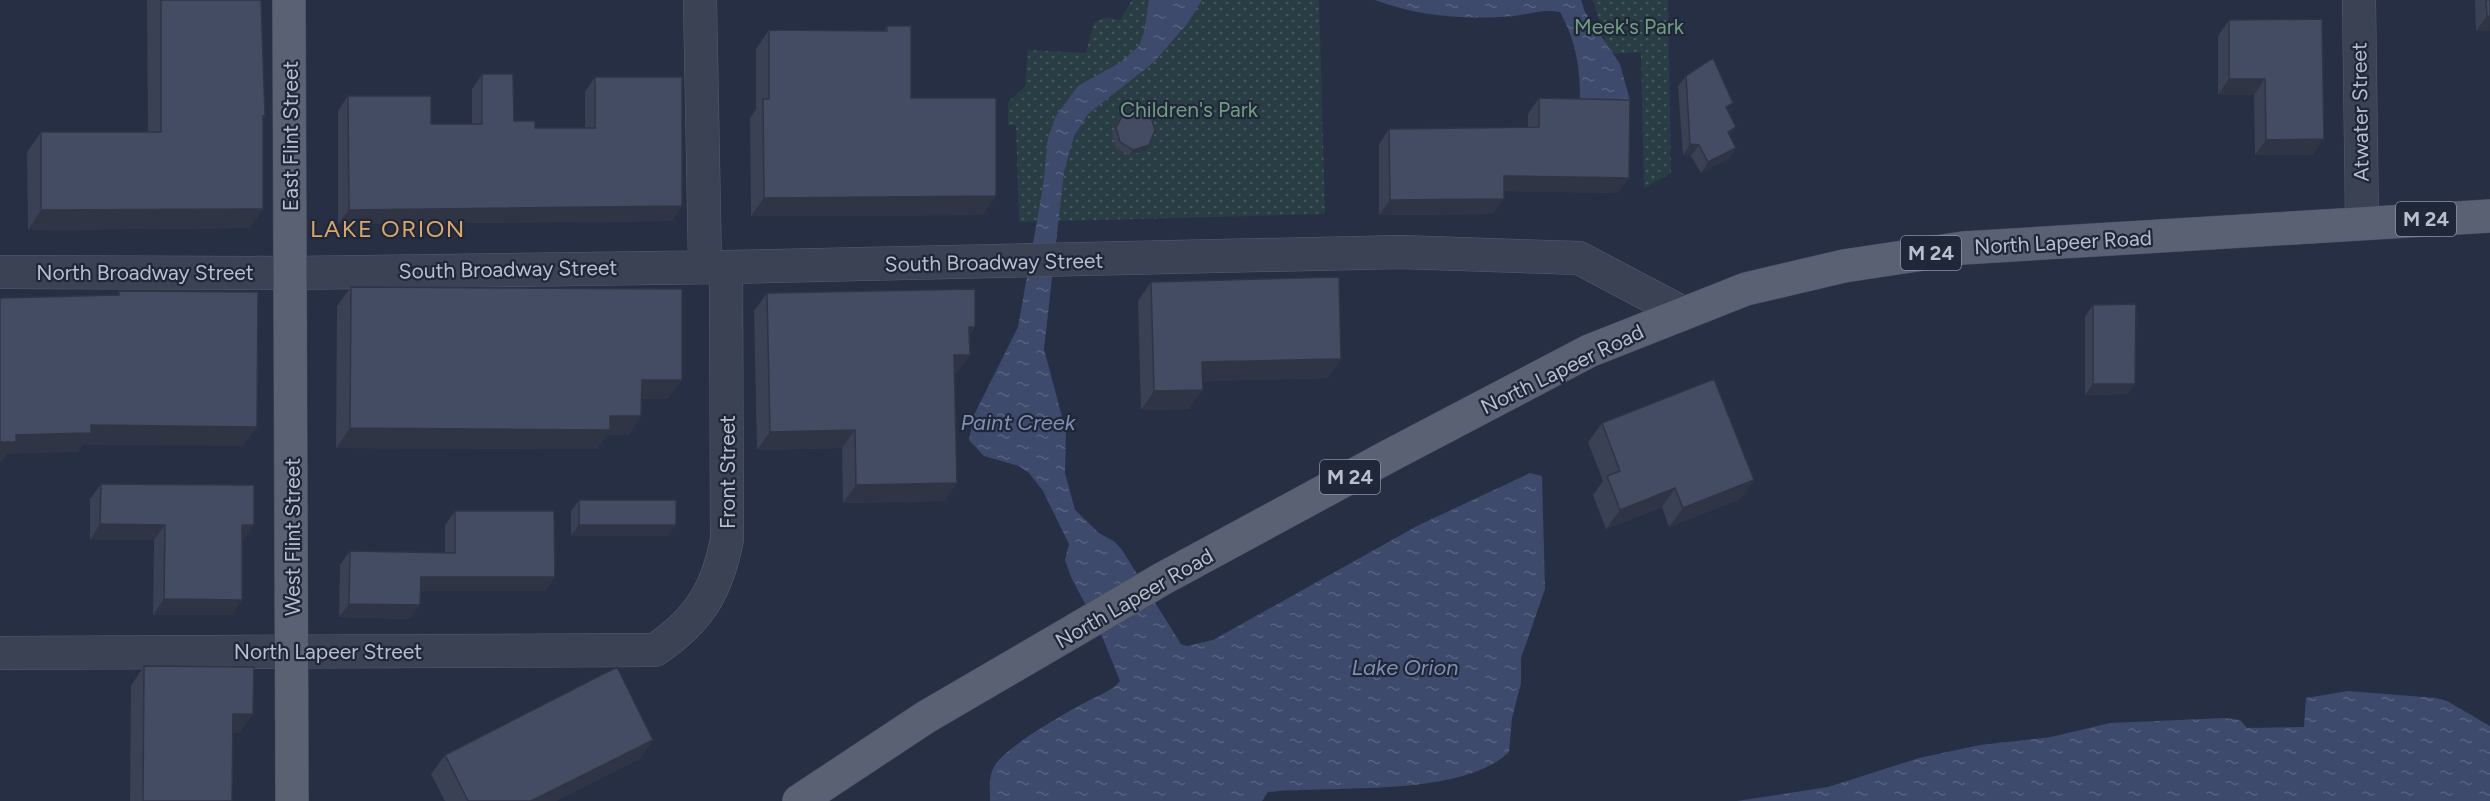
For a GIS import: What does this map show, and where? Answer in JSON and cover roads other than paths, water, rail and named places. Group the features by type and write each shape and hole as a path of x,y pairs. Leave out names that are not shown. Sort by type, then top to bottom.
{"main road":[{"name":"East Flint Street","path":"289,0 291,273"},
{"name":"North Lapeer Road","path":"799,801 926,717 1162,579 1589,351 1746,289 1844,266 1963,248 2490,216"},
{"name":"West Flint Street","path":"291,273 292,801"}],"street":[{"name":"Front Street","path":"655,650 679,633 705,603 721,571 727,539 716,266 700,0"},
{"name":"Atwater Street","path":"2359,0 2362,223"},
{"name":"South Broadway Street","path":"291,273 1085,260 1401,252 1579,258 1683,313"},
{"name":"North Broadway Street","path":"0,272 291,273"},
{"name":"North Lapeer Street","path":"0,652 655,650"}],"water":[{"name":"Lake Orion","path":"1149,0 1202,0 1187,24 1154,62 1088,114 1074,136 1064,172 1044,349 1066,432 1065,473 1075,510 1099,533 1115,542 1122,550 1181,644 1187,646 1213,640 1417,526 1530,473 1542,476 1545,589 1521,658 1521,683 1512,718 1509,752 1487,767 1460,777 1394,787 1268,792 1262,801 990,801 991,774 1002,757 1039,730 1110,690 1120,681 1102,636 1071,577 1065,560 1069,544 1043,491 1029,473 1019,466 984,456 969,440 974,415 1018,327 1043,187 1048,138 1056,116 1078,86 1121,62 1139,46 1144,32"},
{"path":"1375,0 1581,0 1585,12 1620,64 1631,104 1607,108 1580,99 1576,54 1570,33 1560,12 1543,11 1496,17 1444,16 1426,14"},
{"path":"2348,691 2436,698 2447,701 2490,726 2490,801 1737,801 1828,787 1919,758 1980,745 2051,737 2110,723 2225,718 2240,720 2247,728 2304,727 2306,698"}],"district":[{"name":"LAKE ORION","path":"388,228"}],"park label":[{"name":"Meek's Park","path":"1629,26"},
{"name":"Children's Park","path":"1189,109"}],"water label":[{"name":"Paint Creek","path":"1018,422"}]}
